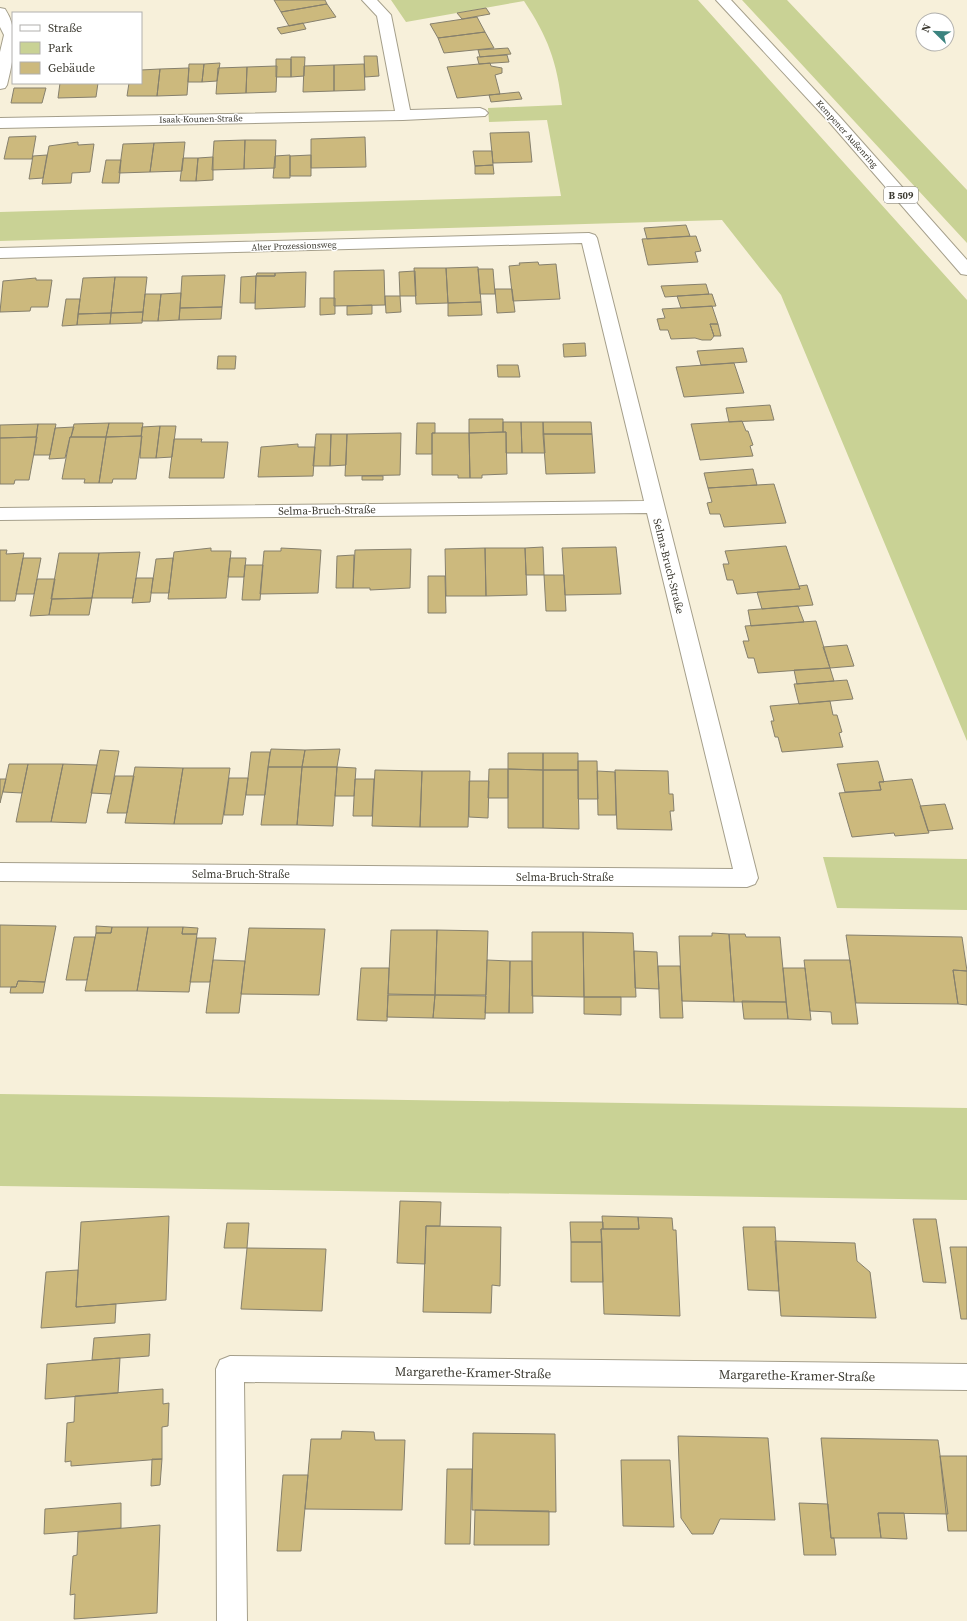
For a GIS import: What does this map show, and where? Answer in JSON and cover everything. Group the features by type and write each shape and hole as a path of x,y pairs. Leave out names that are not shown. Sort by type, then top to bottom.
{"street":[{"path":"370,0 384,15 403,115"},
{"name":"Kempener Außenring","path":"723,0 835,120 967,270"},
{"path":"0,12 12,35 0,85"},
{"name":"Isaak-Kounen-Straße","path":"0,123 480,113"},
{"name":"Alter Prozessionsweg","path":"0,254 589,238"},
{"name":"Selma-Bruch-Straße","path":"0,872 747,878 654,507 589,238"},
{"name":"Selma-Bruch-Straße","path":"0,514 654,507"},
{"name":"Margarethe-Kramer-Straße","path":"232,1621 230,1369 967,1377"}],"green space":[{"path":"391,0 698,0 967,300 967,741 781,295 722,220 0,241 0,212 561,196 547,120 489,122 488,108 562,105 557,76 550,50 539,26 524,1 406,22"},
{"path":"742,0 787,0 967,190 967,243"},
{"path":"823,857 967,859 967,910 837,908"},
{"path":"0,1094 967,1108 967,1200 0,1186"}],"building":[{"path":"274,0 325,0 327,4 281,12"},
{"path":"327,4 336,17 289,26 281,12"},
{"path":"486,8 490,14 462,19 457,13"},
{"path":"477,17 485,32 438,38 430,24"},
{"path":"303,23 306,29 281,34 277,28"},
{"path":"485,32 494,48 444,53 438,38"},
{"path":"508,48 511,54 480,57 478,50"},
{"path":"507,55 509,62 479,64 477,57"},
{"path":"364,56 377,56 379,76 365,77"},
{"path":"291,57 305,57 304,76 291,77"},
{"path":"276,59 291,59 291,77 276,77"},
{"path":"220,63 217,81 202,82 204,64"},
{"path":"490,63 491,66 502,68 502,73 495,75 500,94 457,98 447,67"},
{"path":"189,64 204,64 202,82 188,82"},
{"path":"364,64 365,90 334,91 334,65"},
{"path":"334,65 334,91 303,92 304,66"},
{"path":"277,66 276,92 246,93 247,67"},
{"path":"247,67 246,93 216,94 218,68"},
{"path":"189,68 187,95 157,96 160,69"},
{"path":"160,69 157,96 127,96 129,84 142,84 142,70"},
{"path":"60,84 98,84 96,97 58,98"},
{"path":"14,88 46,88 42,103 11,103"},
{"path":"519,92 522,99 491,102 489,95"},
{"path":"529,132 532,162 493,163 490,133"},
{"path":"36,136 32,159 4,159 9,137"},
{"path":"365,137 366,167 311,168 311,139"},
{"path":"245,140 276,140 275,168 244,169"},
{"path":"245,140 244,169 212,170 214,141"},
{"path":"78,142 78,145 94,144 90,172 72,173 71,183 42,184 49,146"},
{"path":"185,142 182,171 150,172 154,143"},
{"path":"154,143 150,172 119,173 123,144"},
{"path":"473,151 492,151 493,165 475,166"},
{"path":"47,155 43,178 29,179 33,156"},
{"path":"290,155 290,178 273,178 275,156"},
{"path":"311,155 311,176 290,176 290,156"},
{"path":"213,157 213,180 196,181 198,158"},
{"path":"183,158 198,158 196,181 180,181"},
{"path":"106,160 121,160 119,183 102,183"},
{"path":"493,165 494,174 475,174 475,166"},
{"path":"686,225 690,236 647,239 644,228"},
{"path":"696,236 701,251 695,252 698,262 648,265 642,239"},
{"path":"538,262 539,265 556,264 560,299 513,301 509,266 520,265 519,263"},
{"path":"478,267 481,302 448,303 446,268"},
{"path":"414,268 446,268 448,303 416,304"},
{"path":"478,269 493,269 495,294 480,294"},
{"path":"384,270 385,305 334,306 334,271"},
{"path":"415,271 416,296 400,296 399,272"},
{"path":"306,272 305,307 255,309 256,276 275,276 275,273"},
{"path":"257,273 275,273 275,276 256,276"},
{"path":"225,275 222,307 180,308 182,276"},
{"path":"256,276 255,303 240,303 241,277"},
{"path":"115,277 111,313 78,314 83,278"},
{"path":"115,277 147,277 143,312 111,313"},
{"path":"36,278 36,280 52,280 48,307 31,307 30,311 0,312 3,281"},
{"path":"706,284 709,294 665,297 661,286"},
{"path":"495,289 512,289 515,312 497,313"},
{"path":"181,293 179,320 158,321 161,294"},
{"path":"145,294 161,294 158,321 142,321"},
{"path":"712,294 716,306 681,308 677,296"},
{"path":"385,296 400,296 401,312 386,313"},
{"path":"320,298 335,298 335,314 320,315"},
{"path":"66,299 80,299 77,325 62,326"},
{"path":"481,302 482,315 448,316 448,303"},
{"path":"372,305 372,314 347,315 347,306"},
{"path":"712,306 718,324 710,324 714,336 711,340 695,338 671,339 668,330 660,330 657,319 665,318 662,309"},
{"path":"222,307 221,319 179,320 180,308"},
{"path":"143,312 142,323 110,324 111,313"},
{"path":"111,313 110,324 77,325 78,314"},
{"path":"710,324 718,324 721,336 714,336"},
{"path":"585,343 586,356 564,357 563,344"},
{"path":"743,348 747,362 701,365 697,351"},
{"path":"218,356 236,356 235,369 217,369"},
{"path":"734,363 744,393 684,397 676,367"},
{"path":"497,365 518,365 520,377 498,377"},
{"path":"770,405 774,420 729,422 726,408"},
{"path":"469,419 503,419 503,432 469,433"},
{"path":"742,421 746,431 748,431 753,445 750,446 753,456 700,460 691,424"},
{"path":"503,422 521,422 522,453 506,453 506,432 503,432"},
{"path":"521,422 543,422 545,453 522,453"},
{"path":"543,422 591,422 592,434 543,434"},
{"path":"109,423 143,423 141,436 106,437"},
{"path":"109,423 106,437 71,437 74,424"},
{"path":"417,423 435,423 435,433 432,433 432,454 416,454"},
{"path":"38,424 36,437 0,438 0,425"},
{"path":"38,424 56,424 50,455 34,455"},
{"path":"160,426 176,426 172,457 156,458"},
{"path":"160,426 156,458 140,458 142,427"},
{"path":"74,427 65,458 49,459 55,428"},
{"path":"506,432 507,474 482,475 482,478 470,478 469,433"},
{"path":"401,433 400,475 345,476 347,434"},
{"path":"432,433 469,433 470,478 458,478 458,475 432,475"},
{"path":"316,434 331,434 330,466 313,466"},
{"path":"331,434 347,434 346,465 330,466"},
{"path":"543,434 592,434 595,473 546,474"},
{"path":"142,436 136,479 113,479 112,483 99,483 106,437"},
{"path":"37,437 29,480 15,480 14,484 0,484 0,438"},
{"path":"70,437 106,437 99,483 84,483 85,479 62,479"},
{"path":"174,439 202,439 201,442 228,442 224,478 169,478"},
{"path":"298,444 298,447 315,447 313,476 258,477 261,447"},
{"path":"753,469 757,485 708,488 704,473"},
{"path":"362,476 383,476 383,480 362,480"},
{"path":"774,484 786,523 724,527 720,514 710,514 707,503 712,502 708,488"},
{"path":"786,546 800,589 737,594 733,580 727,580 723,564 729,564 725,551"},
{"path":"543,547 544,575 526,575 525,548"},
{"path":"616,547 621,594 565,595 562,548"},
{"path":"211,548 211,551 231,551 226,598 168,599 174,552"},
{"path":"281,548 321,550 318,593 260,594 264,551 281,551"},
{"path":"485,548 525,548 527,595 486,596"},
{"path":"485,548 486,596 446,596 445,549"},
{"path":"411,549 410,588 370,590 370,588 353,588 355,550"},
{"path":"0,550 7,550 6,554 24,553 15,601 0,601"},
{"path":"140,552 133,598 92,598 99,553"},
{"path":"59,553 99,553 92,598 51,599"},
{"path":"354,555 353,588 336,588 337,556"},
{"path":"23,558 41,558 34,594 16,594"},
{"path":"173,558 169,593 151,593 156,559"},
{"path":"230,558 246,558 244,577 228,577"},
{"path":"245,565 263,565 260,600 242,600"},
{"path":"544,575 564,575 566,611 546,611"},
{"path":"428,576 445,576 446,613 428,613"},
{"path":"136,578 153,578 150,602 132,603"},
{"path":"37,579 55,579 49,615 30,616"},
{"path":"807,585 813,605 762,609 757,592 800,589 799,586"},
{"path":"92,598 89,615 49,615 52,599"},
{"path":"798,606 804,622 751,626 748,610"},
{"path":"816,621 830,668 758,673 754,658 748,658 743,641 749,641 745,626"},
{"path":"847,645 854,666 830,668 823,647"},
{"path":"830,668 834,681 797,684 794,670"},
{"path":"847,680 853,699 799,704 794,684"},
{"path":"830,701 833,715 837,715 842,732 839,733 843,747 782,752 778,737 775,737 771,721 774,721 770,706"},
{"path":"271,749 305,750 302,767 268,767"},
{"path":"340,749 337,767 302,767 305,750"},
{"path":"100,750 119,751 111,794 91,793"},
{"path":"251,752 270,752 265,795 246,795"},
{"path":"508,753 543,753 543,770 508,769"},
{"path":"543,753 578,753 578,770 543,770"},
{"path":"578,761 597,761 598,799 578,799"},
{"path":"878,761 884,782 879,782 881,790 845,792 837,764"},
{"path":"9,764 28,764 22,793 3,792"},
{"path":"28,764 63,764 51,822 16,822"},
{"path":"63,764 97,765 86,823 51,822"},
{"path":"135,767 183,768 174,824 125,823"},
{"path":"268,767 302,767 297,825 261,825"},
{"path":"302,767 337,767 333,826 297,825"},
{"path":"337,767 356,768 354,796 335,796"},
{"path":"183,768 230,768 222,824 174,824"},
{"path":"489,769 508,769 508,798 488,798"},
{"path":"508,769 543,770 543,828 508,828"},
{"path":"375,770 422,771 420,827 372,826"},
{"path":"543,770 578,770 579,829 543,828"},
{"path":"615,770 668,771 669,794 673,794 674,811 670,811 672,830 617,829"},
{"path":"422,771 470,771 468,827 420,827"},
{"path":"597,771 615,772 616,815 598,815"},
{"path":"115,776 134,776 127,813 107,813"},
{"path":"229,778 248,778 243,815 224,815"},
{"path":"0,779 6,779 0,803"},
{"path":"355,779 374,779 372,816 353,816"},
{"path":"912,779 929,833 895,836 894,833 852,837 839,793 881,790 879,782"},
{"path":"469,781 489,781 488,818 469,817"},
{"path":"945,804 953,829 928,831 920,806"},
{"path":"0,925 56,926 45,982 18,981 16,987 0,987"},
{"path":"96,926 112,927 111,933 96,933"},
{"path":"112,927 148,927 137,991 85,991 96,933 111,933"},
{"path":"148,927 183,927 182,934 197,934 189,992 137,991"},
{"path":"183,927 198,928 197,934 182,934"},
{"path":"249,928 325,929 319,995 241,994"},
{"path":"391,930 437,930 435,995 388,994"},
{"path":"437,930 488,931 486,995 435,995"},
{"path":"532,932 583,932 584,997 532,996"},
{"path":"583,932 633,933 636,997 584,997"},
{"path":"712,933 729,934 734,1002 682,1001 679,936 712,936"},
{"path":"729,934 745,934 746,937 780,937 786,1002 734,1002"},
{"path":"846,935 962,937 967,971 953,970 958,1004 856,1003"},
{"path":"74,937 95,937 87,980 66,980"},
{"path":"197,938 216,938 210,982 190,982"},
{"path":"634,951 657,952 659,989 635,988"},
{"path":"213,960 245,961 239,1013 206,1013"},
{"path":"487,960 510,961 509,1013 485,1013"},
{"path":"804,960 850,960 858,1024 832,1024 831,1012 810,1011"},
{"path":"510,961 532,961 533,1013 509,1013"},
{"path":"658,966 680,966 683,1018 660,1018"},
{"path":"361,968 389,968 387,1021 357,1020"},
{"path":"783,968 805,968 811,1020 788,1019"},
{"path":"953,970 967,971 967,1005 958,1004"},
{"path":"18,981 45,982 43,993 10,993 11,987 16,987"},
{"path":"388,995 435,995 433,1018 387,1017"},
{"path":"435,995 486,996 485,1019 433,1018"},
{"path":"584,997 621,997 621,1015 584,1014"},
{"path":"742,1001 786,1002 788,1019 744,1019"},
{"path":"400,1201 441,1202 440,1226 426,1226 425,1264 397,1263"},
{"path":"169,1216 166,1300 76,1307 81,1222"},
{"path":"602,1216 638,1217 639,1229 603,1229"},
{"path":"638,1217 672,1218 673,1230 676,1230 680,1316 604,1314 601,1229 639,1229"},
{"path":"913,1219 936,1219 946,1283 923,1282"},
{"path":"570,1222 603,1222 603,1229 601,1229 602,1242 571,1242"},
{"path":"227,1223 249,1223 247,1248 224,1248"},
{"path":"426,1226 501,1227 500,1286 492,1285 491,1313 423,1312"},
{"path":"743,1227 775,1227 779,1291 748,1290"},
{"path":"775,1241 855,1243 857,1261 870,1272 876,1318 781,1316"},
{"path":"571,1242 602,1242 603,1282 571,1282"},
{"path":"950,1247 967,1247 967,1319 961,1319"},
{"path":"247,1248 326,1249 322,1311 241,1309"},
{"path":"78,1270 76,1307 116,1304 115,1323 41,1328 46,1272"},
{"path":"150,1334 149,1356 92,1360 94,1338"},
{"path":"120,1358 118,1393 45,1399 47,1364"},
{"path":"163,1389 163,1404 169,1403 168,1426 162,1427 162,1459 71,1466 71,1461 65,1462 67,1423 74,1422 75,1396"},
{"path":"342,1431 374,1432 375,1440 405,1440 402,1510 305,1509 311,1439 341,1439"},
{"path":"473,1433 555,1434 556,1512 472,1510"},
{"path":"678,1436 768,1438 775,1520 720,1519 713,1534 692,1534 681,1518"},
{"path":"821,1438 938,1440 948,1514 878,1513 881,1538 831,1538"},
{"path":"940,1456 967,1456 967,1531 948,1531"},
{"path":"152,1459 162,1459 160,1485 151,1486"},
{"path":"621,1460 670,1460 674,1527 623,1526"},
{"path":"447,1469 472,1469 470,1544 445,1544"},
{"path":"283,1475 308,1475 301,1551 277,1551"},
{"path":"121,1503 121,1528 44,1534 45,1509"},
{"path":"799,1503 828,1504 831,1538 834,1538 836,1555 804,1555"},
{"path":"475,1510 549,1511 549,1545 474,1545"},
{"path":"878,1513 904,1513 907,1539 881,1538"},
{"path":"160,1525 157,1613 74,1619 75,1594 70,1595 73,1556 77,1555 78,1532"}]}
